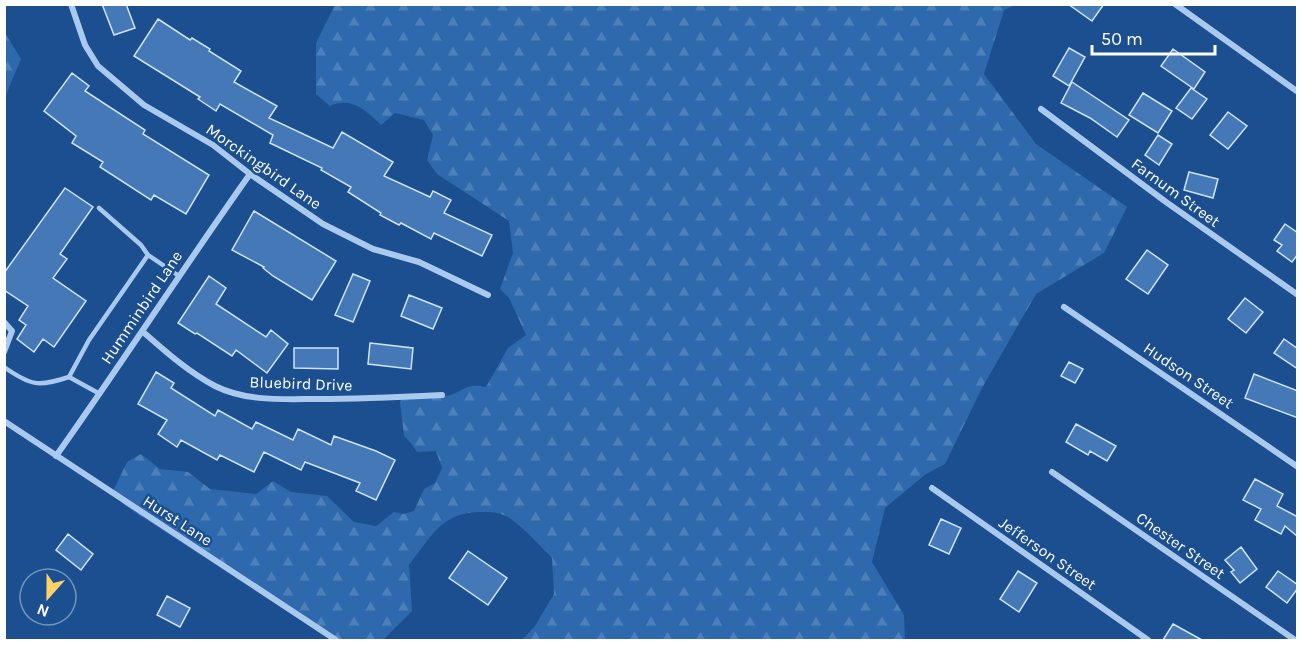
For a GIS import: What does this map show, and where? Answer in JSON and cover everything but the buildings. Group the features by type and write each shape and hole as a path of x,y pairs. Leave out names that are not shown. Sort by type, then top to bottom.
{"street":[{"name":"Morckingbird Lane","path":"71,4 86,45 98,66 144,105 213,146 323,224 373,249 419,262 488,295"},
{"path":"1175,4 1298,92"},
{"name":"Farnum Street","path":"1041,109 1166,202 1298,295"},
{"name":"Humminbird Lane","path":"56,456 250,174"},
{"name":"Hudson Street","path":"1064,307 1298,468"},
{"path":"4,322 12,331 4,352"},
{"name":"Bluebird Drive","path":"142,331 177,361 216,386 245,396 276,399 372,399 442,395"},
{"name":"Hurst Lane","path":"4,421 336,640"},
{"name":"Chester Street","path":"1052,472 1295,640"},
{"name":"Jefferson Street","path":"932,488 1148,640"}],"lane":[{"path":"99,208 141,245 148,255 179,276"},
{"path":"4,367 19,377 46,385 69,377 89,340 148,255"},
{"path":"69,377 100,394"}],"green space":[{"path":"335,5 1015,5 1004,10 984,74 1036,144 1127,207 1104,253 1036,294 982,388 945,464 926,474 885,508 872,562 904,615 905,640 522,640 535,626 554,594 552,558 511,519 492,512 480,512 456,516 447,521 424,545 409,565 412,611 383,640 331,640 127,507 112,493 127,462 141,454 160,469 188,472 210,489 256,494 273,481 291,492 327,496 354,522 376,526 394,512 403,514 414,511 424,489 435,483 442,468 436,451 417,452 404,436 400,402 402,397 441,397 473,386 486,387 508,348 526,335 509,298 500,289 513,253 509,221 437,174 427,160 433,135 424,120 395,113 381,125 358,106 338,103 330,106 316,94 316,43"},
{"path":"5,33 21,59 5,97"}]}
